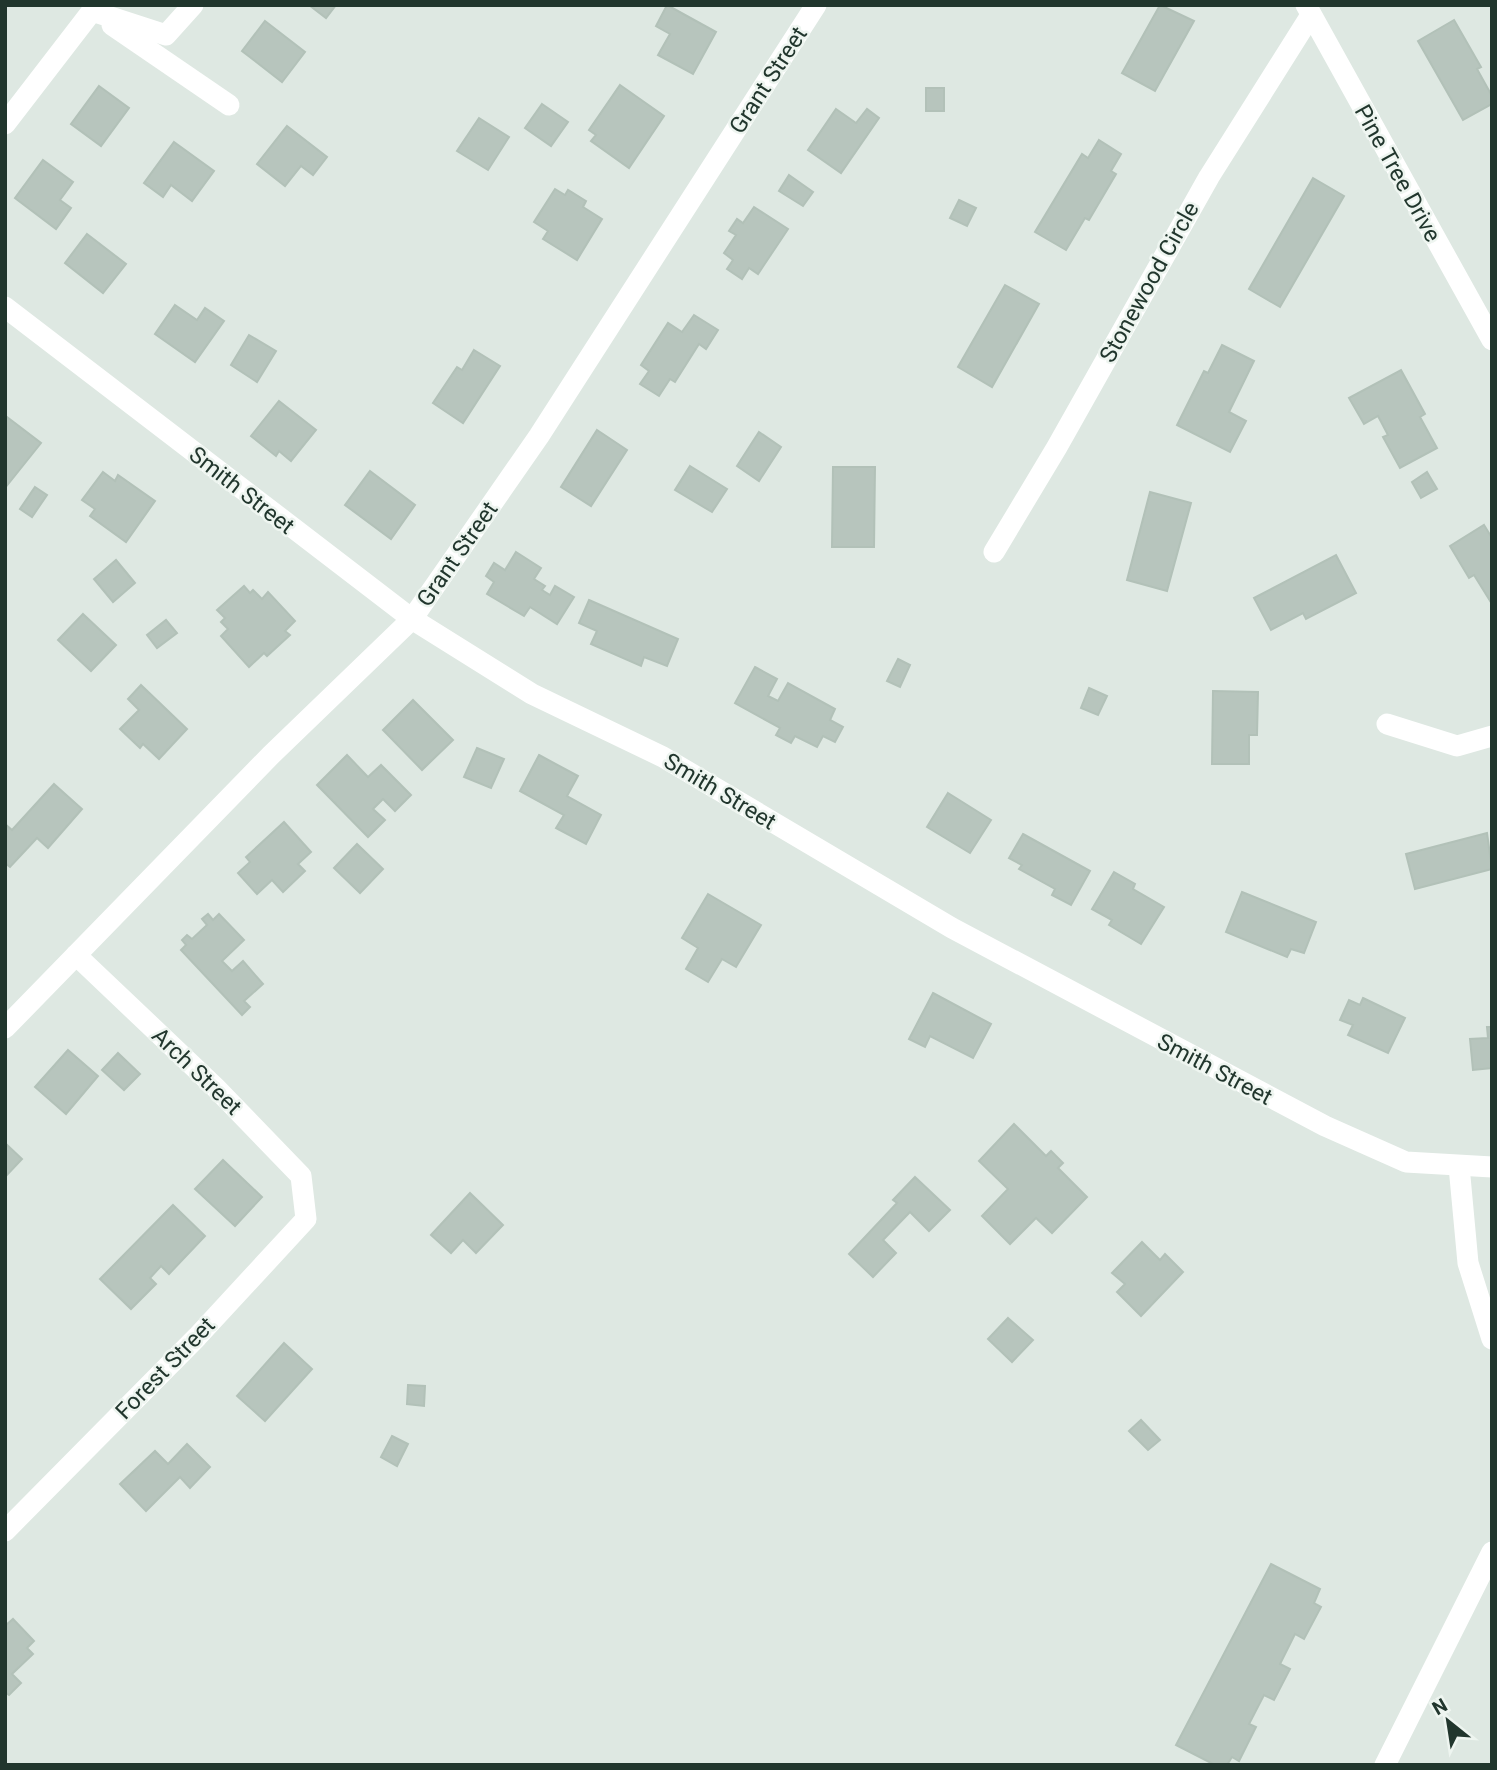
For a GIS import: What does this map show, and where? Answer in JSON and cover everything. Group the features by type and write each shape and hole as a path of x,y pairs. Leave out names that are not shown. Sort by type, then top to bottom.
{"street":[{"path":"88,8 166,35 193,5"},
{"name":"Grant Street","path":"5,1028 271,755 412,619 539,436 816,5"},
{"path":"88,8 229,105"},
{"path":"5,124 88,8"},
{"name":"Pine Tree Drive","path":"1309,10 1492,340"},
{"name":"Stonewood Circle","path":"994,552 1057,447 1209,177 1309,10"},
{"name":"Smith Street","path":"5,307 412,619 532,694 663,757 952,928 1226,1076 1325,1126 1406,1161 1492,1167"},
{"path":"1387,724 1457,746 1492,736"},
{"name":"Arch Street","path":"76,955 215,1087 300,1176 303,1196"},
{"path":"1459,1166 1468,1263 1492,1339"},
{"name":"Forest Street","path":"5,1531 197,1337 306,1219 303,1196"},
{"path":"1385,1765 1492,1552"}],"building":[{"path":"309,5 336,5 326,18"},
{"path":"667,5 716,32 693,74 658,55 670,34 656,26"},
{"path":"1160,5 1194,21 1155,91 1122,73"},
{"path":"1454,20 1481,67 1477,69 1492,96 1492,104 1463,120 1418,41"},
{"path":"265,21 305,52 282,82 242,51"},
{"path":"620,85 664,116 629,168 591,141 596,135 589,130"},
{"path":"99,86 129,108 101,146 71,124"},
{"path":"926,88 944,88 944,111 926,111"},
{"path":"542,104 568,122 551,146 525,128"},
{"path":"836,109 856,123 867,109 879,118 841,173 808,150"},
{"path":"479,118 509,137 488,170 457,151"},
{"path":"287,126 327,157 313,175 301,166 285,186 257,164"},
{"path":"1099,140 1121,154 1111,171 1116,174 1089,220 1085,218 1066,250 1035,232 1082,154 1088,158"},
{"path":"174,142 214,171 192,201 171,185 163,197 144,183"},
{"path":"43,160 73,182 60,200 71,208 56,229 15,198"},
{"path":"789,175 813,192 803,206 779,191"},
{"path":"1313,178 1344,196 1280,307 1249,289"},
{"path":"555,189 565,195 568,190 586,201 583,207 602,219 577,260 543,239 548,231 534,222"},
{"path":"959,200 976,208 967,226 950,218"},
{"path":"754,207 788,229 758,274 749,268 742,279 727,269 733,260 724,253 736,235 729,231 737,219 743,223"},
{"path":"87,234 126,264 103,293 65,263"},
{"path":"1005,285 1039,304 992,387 958,367"},
{"path":"175,305 197,320 205,308 224,321 195,362 155,334"},
{"path":"694,315 718,330 706,349 699,344 675,382 670,379 659,396 640,384 649,371 641,365 668,323 682,332"},
{"path":"249,335 276,351 257,382 231,365"},
{"path":"1222,345 1254,361 1229,412 1246,421 1230,452 1177,425 1204,371 1208,373"},
{"path":"474,350 500,366 463,423 433,403 457,367 462,370"},
{"path":"1401,370 1425,414 1420,417 1437,448 1400,468 1383,437 1388,435 1378,416 1364,424 1349,398"},
{"path":"279,401 316,430 291,461 279,451 276,456 251,436"},
{"path":"7,417 41,443 5,488 5,419"},
{"path":"597,430 627,450 591,506 561,487"},
{"path":"759,432 781,447 759,481 737,466"},
{"path":"690,466 727,489 712,512 675,490"},
{"path":"833,467 875,467 874,547 832,547"},
{"path":"370,471 415,505 391,539 345,505"},
{"path":"103,472 115,481 118,475 155,501 126,542 90,516 95,509 82,500"},
{"path":"1427,472 1437,489 1421,498 1412,482"},
{"path":"35,487 47,495 32,517 20,509"},
{"path":"1150,492 1191,503 1167,591 1127,580"},
{"path":"1484,525 1492,538 1492,604 1474,575 1469,578 1450,546"},
{"path":"516,552 541,568 534,579 545,586 542,590 550,595 555,586 574,597 557,624 530,607 524,616 487,594 494,582 486,576 494,563 505,570"},
{"path":"1336,555 1356,593 1306,619 1303,613 1271,630 1254,598"},
{"path":"116,560 135,583 113,602 94,579"},
{"path":"244,586 250,593 253,590 262,599 268,592 295,621 285,631 290,635 267,656 264,653 249,667 221,636 228,629 221,622 225,618 217,610"},
{"path":"589,600 678,639 667,666 644,657 641,666 591,644 597,631 579,623"},
{"path":"83,614 116,645 91,671 58,640"},
{"path":"166,620 177,633 157,648 147,635"},
{"path":"898,659 910,665 900,687 887,681"},
{"path":"755,667 777,679 768,696 778,701 788,683 835,709 830,720 843,727 835,742 823,736 817,747 795,736 791,743 776,735 780,728 735,703"},
{"path":"141,685 187,729 159,759 143,744 140,748 120,729 139,710 128,699"},
{"path":"1089,688 1107,696 1098,715 1081,708"},
{"path":"1213,691 1258,692 1257,735 1249,735 1249,764 1212,764"},
{"path":"413,700 453,740 422,770 383,730"},
{"path":"477,748 504,759 491,788 464,777"},
{"path":"347,755 368,777 381,765 411,795 395,811 383,799 373,809 385,820 368,837 317,785"},
{"path":"539,755 578,776 567,796 601,815 586,844 556,828 564,815 520,791"},
{"path":"54,784 82,809 48,848 37,838 10,867 5,863 5,824 12,830"},
{"path":"948,793 991,820 970,853 927,827"},
{"path":"284,822 311,852 298,864 305,871 283,892 272,880 257,894 238,873 250,862 246,857"},
{"path":"1487,833 1492,869 1415,889 1406,854"},
{"path":"1023,834 1090,871 1071,905 1052,895 1055,889 1019,869 1022,865 1009,858"},
{"path":"357,844 383,869 360,893 334,868"},
{"path":"1114,872 1135,884 1133,889 1164,907 1141,944 1109,925 1112,920 1092,909"},
{"path":"1242,892 1316,922 1304,953 1291,949 1287,957 1226,932"},
{"path":"708,894 761,925 736,967 722,959 708,982 686,969 698,948 682,938"},
{"path":"208,914 213,920 219,914 244,940 222,961 232,971 243,961 263,984 244,1001 250,1007 242,1015 181,950 186,945 182,940 187,935 192,939 207,925 202,919"},
{"path":"933,993 991,1024 973,1058 930,1036 925,1047 909,1039"},
{"path":"1363,998 1405,1018 1388,1053 1348,1035 1353,1025 1340,1020 1349,1000 1360,1005"},
{"path":"1487,1027 1492,1027 1492,1068 1473,1070 1470,1039 1488,1038"},
{"path":"68,1050 98,1076 66,1114 35,1087"},
{"path":"118,1053 140,1074 124,1090 102,1070"},
{"path":"1014,1124 1046,1156 1051,1151 1063,1163 1058,1168 1087,1197 1052,1233 1036,1218 1010,1244 982,1216 1008,1189 979,1161"},
{"path":"5,1143 22,1159 5,1177"},
{"path":"223,1160 262,1197 235,1226 195,1189"},
{"path":"915,1177 950,1210 929,1231 910,1212 883,1240 896,1253 873,1277 849,1254 897,1203 893,1200"},
{"path":"470,1193 503,1225 476,1253 463,1240 451,1253 431,1235"},
{"path":"173,1205 205,1236 169,1274 161,1266 150,1278 156,1284 131,1309 100,1279"},
{"path":"1142,1242 1160,1260 1165,1254 1183,1272 1141,1316 1117,1292 1125,1284 1112,1273"},
{"path":"1008,1318 1033,1340 1012,1362 988,1339"},
{"path":"284,1343 312,1369 265,1421 237,1396"},
{"path":"408,1385 425,1386 424,1406 407,1404"},
{"path":"1141,1420 1160,1440 1148,1450 1129,1431"},
{"path":"392,1436 408,1444 397,1466 381,1457"},
{"path":"187,1444 210,1467 190,1488 180,1477 146,1511 120,1484 155,1451 168,1464"},
{"path":"1271,1564 1320,1589 1314,1603 1321,1607 1304,1639 1295,1634 1280,1664 1290,1669 1274,1700 1264,1695 1249,1724 1256,1727 1239,1761 1232,1757 1227,1765 1215,1765 1176,1745"},
{"path":"13,1619 34,1641 27,1648 33,1654 12,1674 21,1683 9,1695 5,1692 5,1626"}]}
